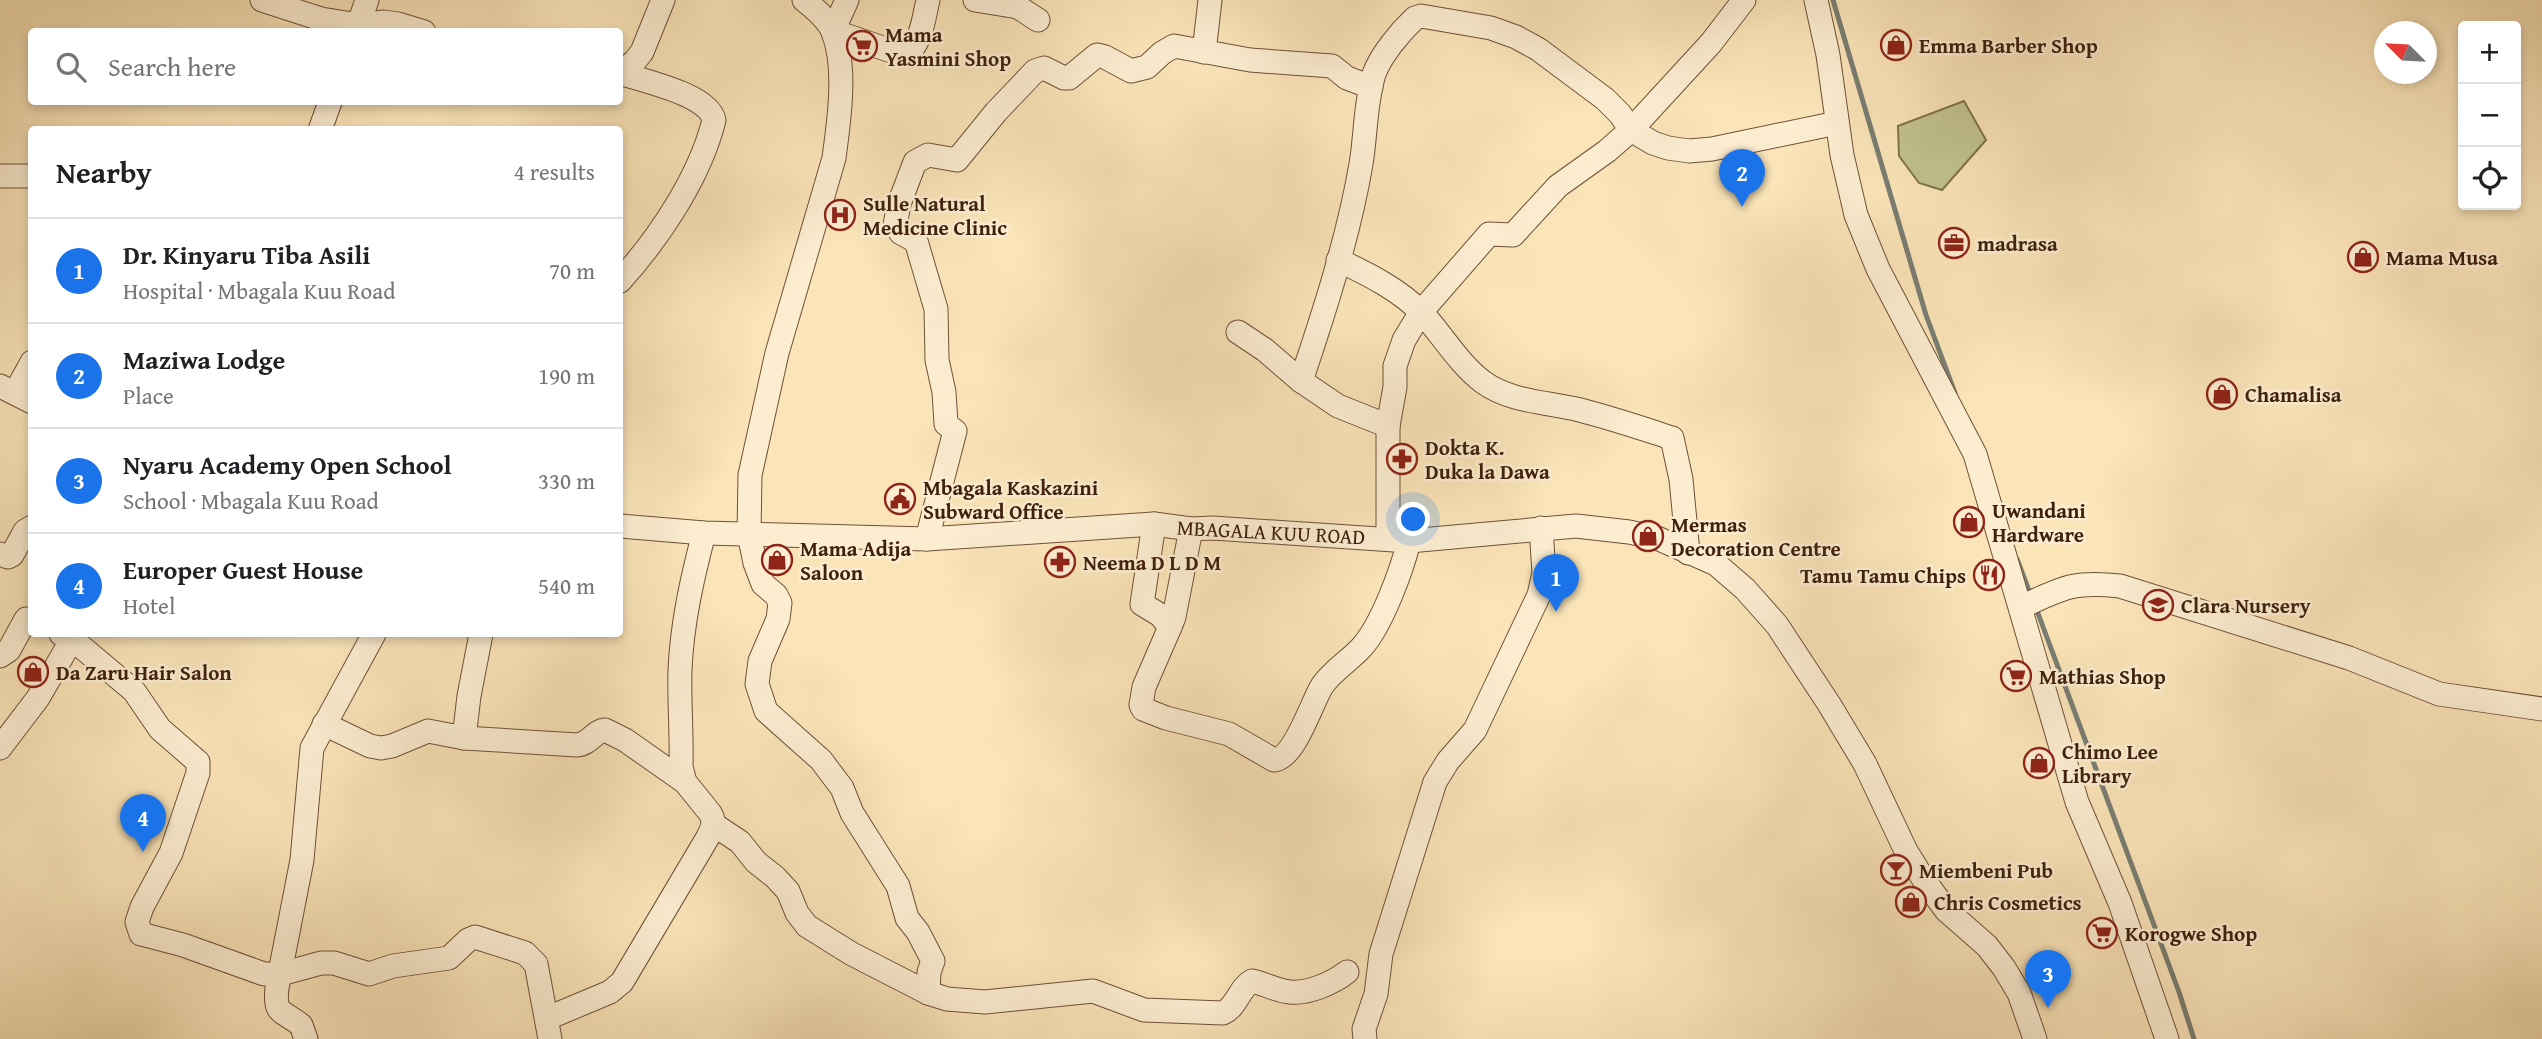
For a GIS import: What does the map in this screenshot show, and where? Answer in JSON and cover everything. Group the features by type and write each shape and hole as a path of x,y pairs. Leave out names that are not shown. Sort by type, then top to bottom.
{"street":[{"path":"262,0 357,28 384,22 411,28"},
{"path":"357,28 367,0"},
{"path":"623,70 635,62 642,52 663,0"},
{"path":"804,0 815,8 833,31 841,67 834,158 774,367 750,475 749,534 759,577 780,603 778,619 760,661 757,684 766,711 827,766 842,788 852,813 871,846 895,879 901,891 907,918 918,932 933,961 929,972 928,993"},
{"path":"833,31 847,0"},
{"path":"833,31 893,53 907,54 915,45 928,0"},
{"path":"975,0 1018,7 1038,20"},
{"path":"1204,52 1210,0"},
{"path":"1191,528 1174,617 1144,687 1140,703 1143,709 1166,718 1229,734 1271,759 1281,759 1291,748 1324,682 1362,647 1372,632 1399,574 1388,426 1395,387 1395,366 1404,340 1421,312 1489,234 1513,235 1558,186 1632,130 1711,43 1744,0"},
{"path":"1816,0 1856,215 1878,269 1975,454 2077,802 2120,903 2167,1039"},
{"path":"1301,382 1323,317 1361,165 1371,87 1380,62 1412,20 1422,16 1506,32 1538,49 1605,99 1632,130 1660,145 1689,151 1712,149 1838,123"},
{"path":"927,539 955,431 946,424 944,392 937,360 936,309 916,241 901,233 895,225 899,204 915,162 928,155 957,160 996,112 1038,69 1046,68 1066,79 1097,55 1131,71 1147,67 1161,53 1174,46 1250,60 1332,66 1348,78 1371,87"},
{"path":"623,73 696,101 712,112 714,120 683,193 661,229 623,277"},
{"path":"321,126 329,105"},
{"path":"0,176 28,176"},
{"path":"1338,260 1377,280 1421,312 1470,371 1494,389 1512,396 1579,410 1672,438 1681,479 1688,553"},
{"path":"1238,332 1274,356 1301,382 1349,413 1388,426"},
{"path":"15,394 28,370"},
{"path":"1154,524 1142,604 1160,615 1170,627"},
{"name":"MBAGALA KUU ROAD","path":"623,526 704,533 927,539 1154,524 1398,540 1576,526 1657,538 1716,564 1745,589 1777,625 1865,764 1906,851 1924,880 1946,910 1987,946 2004,968 2019,993 2035,1039"},
{"path":"1365,1039 1364,1028 1376,994 1381,954 1435,782 1441,770 1475,730 1539,595 1544,573 1541,528"},
{"path":"0,554 12,555 28,529"},
{"path":"685,782 681,767 680,669 689,591 704,533"},
{"path":"2021,607 2070,585 2090,583 2120,586 2349,658 2440,694 2542,709"},
{"path":"0,656 9,650 28,620"},
{"path":"0,748 38,698 68,637"},
{"path":"71,637 134,691 160,729 195,758 199,767 171,853 142,907 137,922 138,930 144,936 183,945 264,974 281,974 321,962 334,963 369,974 393,966 449,958 475,937 525,953 536,964 549,1029 622,982 713,824 710,813 685,782 625,740 605,730 598,731 586,744 577,746 464,738 428,731 381,748 370,746 324,724"},
{"path":"306,1039 302,1025 280,1012 275,1004 302,860 310,753 372,637"},
{"path":"464,738 480,637"},
{"path":"713,824 740,842 761,867 788,891 797,913 807,926 852,954 928,993 947,999 985,1002 1093,991 1144,1010 1223,1013 1232,1008 1247,984 1252,981 1286,992 1299,992 1325,984 1347,972"}],"green space":[{"path":"1964,101 1986,140 1942,190 1919,183 1899,156 1898,126"}],"waterway":[{"path":"1833,0 1926,315 1955,393"},
{"path":"2017,559 2031,596"},
{"path":"2036,608 2194,1039"}],"place":[{"name":"Emma Barber Shop","path":"1896,45"},
{"name":"Mama Yasmini Shop","path":"862,46"},
{"name":"Maziwa Lodge","path":"1742,207"},
{"name":"Sulle Natural Medicine Clinic","path":"840,215"},
{"name":"madrasa","path":"1954,243"},
{"name":"Mama Musa","path":"2363,257"},
{"name":"Chamalisa","path":"2222,394"},
{"name":"Dokta K. Duka la Dawa","path":"1402,459"},
{"name":"Mbagala Kaskazini Subward Office","path":"900,499"},
{"name":"Uwandani Hardware","path":"1969,522"},
{"name":"Mermas Decoration Centre","path":"1648,536"},
{"name":"Mama Adija Saloon","path":"777,560"},
{"name":"Neema D L D M","path":"1060,562"},
{"name":"Tamu Tamu Chips","path":"1989,575"},
{"name":"Clara Nursery","path":"2158,605"},
{"name":"Dr. Kinyaru Tiba Asili","path":"1556,612"},
{"name":"Da Zaru Hair Salon","path":"33,672"},
{"name":"Mathias Shop","path":"2016,676"},
{"name":"Chimo Lee Library","path":"2039,763"},
{"name":"Europer Guest House","path":"143,852"},
{"name":"Miembeni Pub","path":"1896,870"},
{"name":"Chris Cosmetics","path":"1911,902"},
{"name":"Korogwe Shop","path":"2102,933"},
{"name":"Nyaru Academy Open School","path":"2048,1008"}]}
